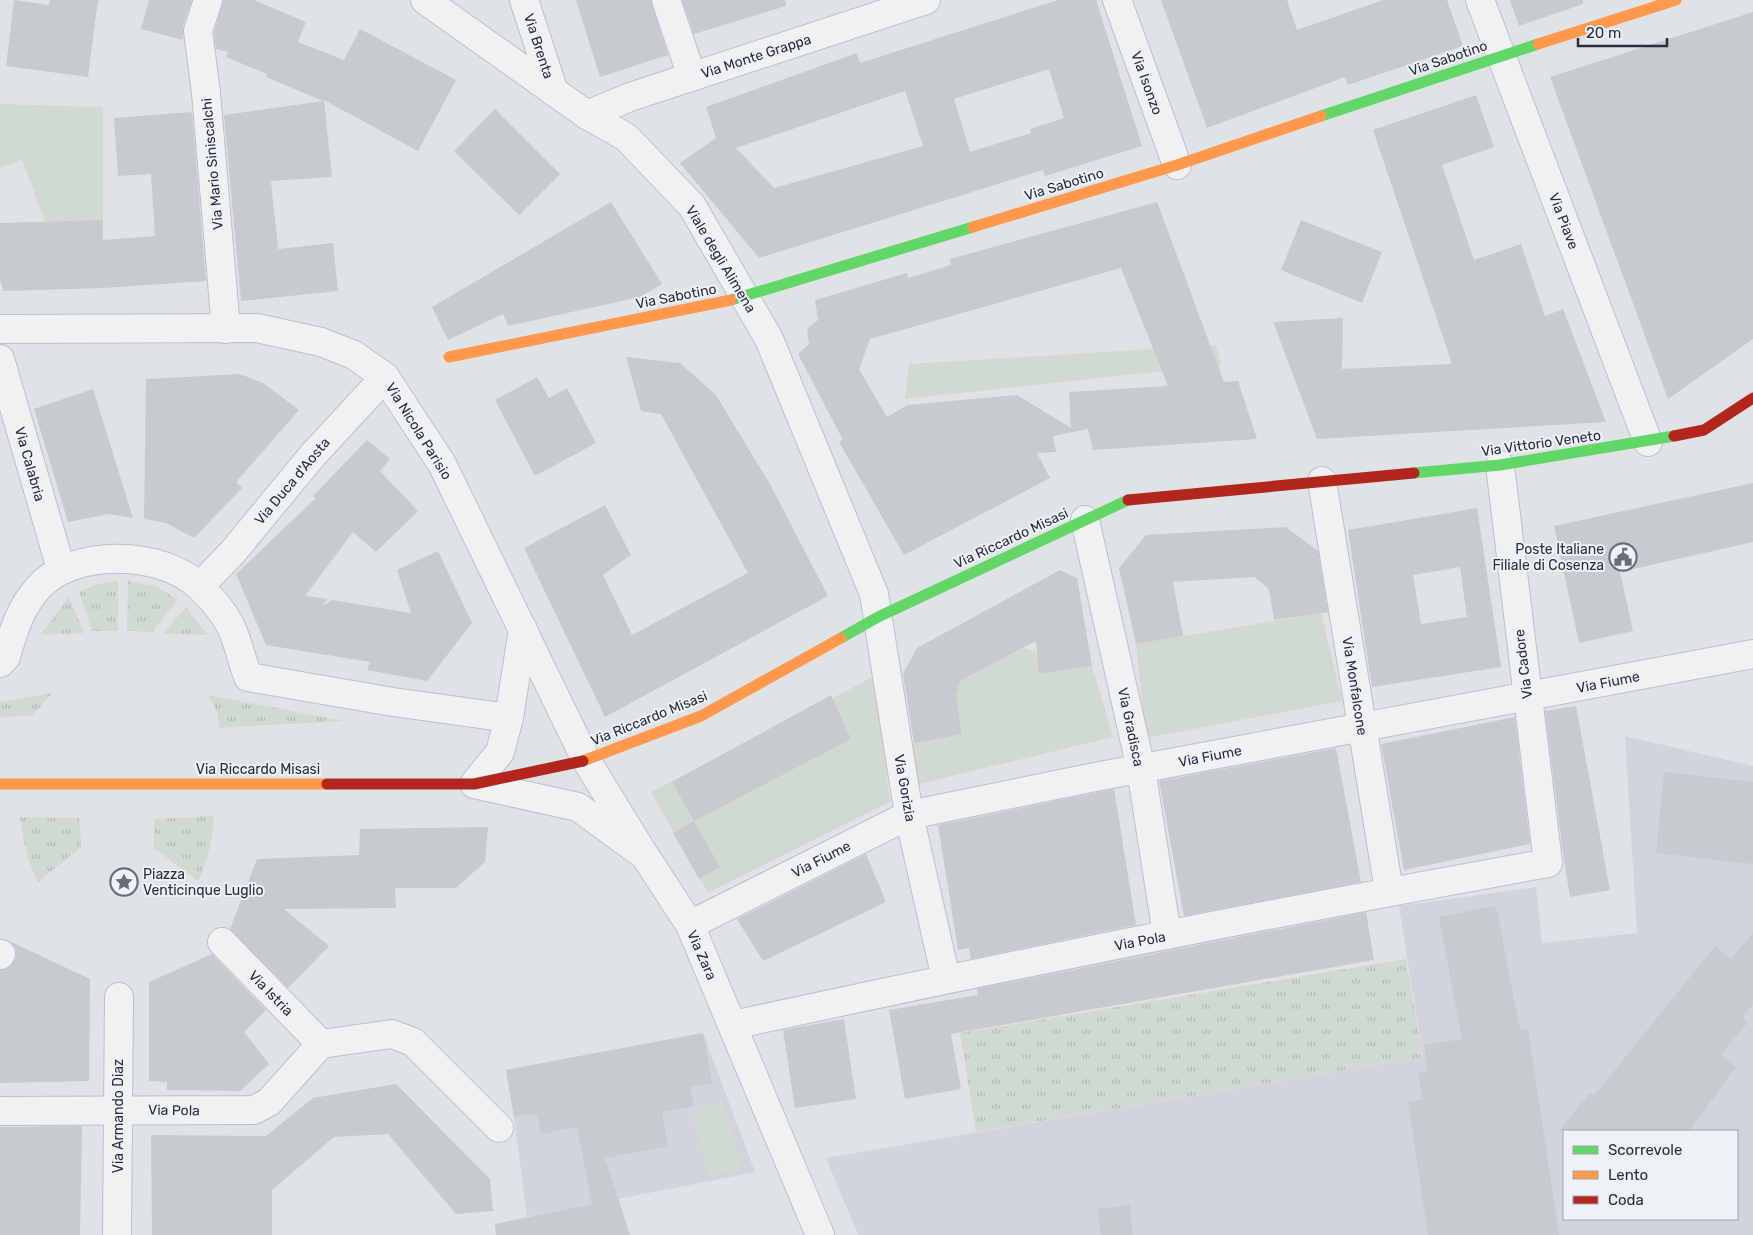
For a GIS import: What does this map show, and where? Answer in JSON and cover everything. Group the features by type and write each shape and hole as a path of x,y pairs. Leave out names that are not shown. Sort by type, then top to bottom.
{"main road":[{"name":"Via Sabotino","path":"449,357 745,297 1177,165 1502,55 1676,0"},
{"name":"Via Vittorio Veneto","path":"1322,481 1500,465 1648,442 1704,430 1753,398"},
{"name":"Via Riccardo Misasi","path":"0,784 474,784 586,760 701,716 876,606 1085,520 1132,498 1322,481"}],"street":[{"name":"Via Mario Siniscalchi","path":"208,0 198,31 206,94 226,329"},
{"name":"Viale degli Alimena","path":"425,0 587,115 626,137 692,206 769,339 876,606"},
{"name":"Via Brenta","path":"524,0 554,92"},
{"path":"666,0 692,77"},
{"name":"Via Monte Grappa","path":"587,115 630,97 926,0"},
{"name":"Via Isonzo","path":"1117,0 1177,165"},
{"name":"Via Piave","path":"1480,0 1648,442"},
{"name":"Via Nicola Parisio","path":"0,330 257,328 321,342 354,355 385,377 442,464 586,760 645,856"},
{"name":"Via Calabria","path":"0,359 61,569"},
{"name":"Via Duca d'Aosta","path":"200,586 232,553 312,456 385,377"},
{"name":"Via Cadore","path":"1500,465 1526,697 1548,863"},
{"name":"Via Monfalcone","path":"1322,481 1389,891"},
{"name":"Via Gradisca","path":"1085,520 1141,769 1167,935"},
{"path":"0,663 6,656 24,606 39,587 61,569 98,559 131,559 165,565 200,586 230,625 248,677 393,702 509,718"},
{"name":"Via Gorizia","path":"876,606 909,815 946,979"},
{"path":"474,784 500,752 509,718 523,629"},
{"name":"Via Fiume","path":"690,925 909,815 1141,769 1753,654"},
{"name":"Via Zara","path":"474,784 578,808 645,856 690,925 820,1235"},
{"name":"Via Pola","path":"733,1025 946,979 1167,935 1389,891 1548,863"},
{"name":"Via Istria","path":"222,942 321,1044"},
{"name":"Via Armando Diaz","path":"118,1235 119,997"},
{"path":"321,1044 392,1034 413,1042 499,1128"},
{"name":"Via Pola","path":"0,1111 254,1110 269,1102 321,1044"}],"shaded area":[{"path":"1625,736 1753,766 1753,1235 858,1235 826,1158 1423,1057 1399,906 1536,887 1542,943 1637,933"},
{"path":"703,1033 755,1172 527,1217 506,1070"}],"green space":[{"path":"0,104 103,107 103,220 45,222 22,160 0,168"},
{"path":"1216,345 1221,365 905,399 909,364"},
{"path":"118,581 118,631 92,631 79,592 98,584"},
{"path":"128,581 156,586 178,600 152,632 127,631"},
{"path":"69,597 84,633 40,635"},
{"path":"186,607 208,635 163,634"},
{"path":"1321,613 1342,701 1146,738 1136,644"},
{"path":"1024,648 1037,652 1040,674 1092,666 1113,737 911,786 911,745 962,734 956,695 960,681"},
{"path":"875,676 890,802 708,893 651,792"},
{"path":"52,693 32,716 0,717 0,702"},
{"path":"208,695 344,721 220,728 217,712"},
{"path":"214,816 209,850 198,881 154,848 154,819"},
{"path":"20,817 80,818 81,847 38,882 26,850"},
{"path":"1406,959 1423,1057 976,1132 960,1033"},
{"path":"723,1102 741,1167 709,1176 692,1111"}],"building":[{"path":"14,0 49,5 50,0 98,0 88,77 6,66"},
{"path":"149,0 192,0 183,26 183,40 141,29"},
{"path":"223,0 254,0 306,22 298,42 344,60 360,29 456,80 418,151 324,100 332,177 271,181 278,249 333,243 338,291 241,301 224,115 323,101 266,77 267,74 226,57 228,52 216,49 214,32"},
{"path":"576,0 651,0 668,55 600,77"},
{"path":"682,0 785,0 786,6 694,34"},
{"path":"1058,0 1096,0 1142,146 1045,176 1043,170 759,258 680,163 716,138 706,107 857,53 860,63","holes":["1049,69 1064,118 1030,129 1031,133 970,152 954,99","905,91 923,146 774,188 736,148"]},
{"path":"1161,0 1287,0 1297,30 1383,0 1447,0 1463,46 1348,85 1345,77 1207,128"},
{"path":"1510,0 1583,0 1583,4 1519,26"},
{"path":"1753,12 1753,339 1668,399 1550,77"},
{"path":"1476,95 1494,147 1442,165 1474,260 1521,244 1545,316 1563,309 1606,422 1317,439 1273,322 1343,318 1342,369 1452,364 1373,130"},
{"path":"495,109 560,174 519,215 454,151"},
{"path":"192,112 206,281 104,288 4,291 0,280 0,223 103,220 103,240 155,236 151,174 118,176 114,118"},
{"path":"611,202 662,284 640,297 508,326 503,314 448,340 432,307"},
{"path":"1157,202 1224,382 1238,381 1257,439 1093,450 1088,429 1053,436 1056,452 1037,453 1050,478 904,555 839,442 843,440 798,354 809,344 807,329 818,320 815,300 907,273 908,278 951,265 950,259","holes":["1121,268 1168,386 1069,392 1071,428 1017,395 908,405 887,417 859,369 870,339"]},
{"path":"1301,220 1382,252 1362,303 1281,270"},
{"path":"626,357 680,363 716,395 771,486 828,596 605,717 524,548 605,505 631,555 603,575 632,635 748,573 661,414 641,411"},
{"path":"240,374 263,383 299,410 236,482 242,488 194,538 166,523 144,519 146,379"},
{"path":"537,377 549,398 567,388 596,443 535,476 495,400"},
{"path":"93,389 133,518 109,514 68,522 34,409"},
{"path":"367,440 390,459 380,471 418,511 376,552 353,532 305,596 328,599 321,606 333,600 411,613 397,570 438,551 472,623 427,681 367,670 370,662 266,645 236,574 316,498 313,496"},
{"name":"Poste Italiane Filiale di Cosenza","path":"1753,483 1753,542 1620,572 1633,631 1579,643 1554,526"},
{"path":"1477,508 1501,667 1372,687 1348,530","holes":["1460,567 1467,617 1421,624 1413,575"]},
{"path":"1286,527 1318,551 1328,612 1274,620 1269,589 1254,577 1173,582 1183,636 1136,644 1119,568 1146,535"},
{"path":"1060,570 1077,578 1092,666 1039,674 1036,641 960,681 956,695 962,734 914,744 903,674 917,648"},
{"path":"831,695 851,739 694,821 672,782"},
{"path":"1576,706 1610,890 1570,897 1545,711"},
{"path":"1515,717 1530,844 1404,870 1381,744"},
{"path":"1336,748 1361,882 1184,916 1159,781"},
{"path":"1664,772 1753,782 1753,864 1656,853"},
{"path":"1114,789 1136,925 971,959 969,948 958,950 938,825"},
{"path":"694,821 720,867 699,879 673,833"},
{"path":"488,827 485,862 456,888 395,888 396,908 284,909 329,946 288,988 230,929 257,859 359,855 360,829"},
{"path":"866,854 886,902 763,961 737,919"},
{"path":"1496,906 1520,1030 1528,1029 1559,1235 1428,1235 1408,1102 1423,1099 1418,1073 1428,1071 1424,1045 1462,1039 1439,917"},
{"path":"1366,912 1374,960 951,1034 961,1089 905,1099 889,1010 978,995 977,989"},
{"path":"1753,933 1753,1004 1742,1017 1748,1022 1721,1054 1736,1067 1690,1130 1559,1131 1590,1093 1594,1096 1715,946 1731,959"},
{"path":"7,940 90,979 89,1081 0,1083 0,970 11,966 16,958 16,950"},
{"path":"212,954 266,1010 244,1032 269,1064 240,1091 167,1090 167,1082 149,1081 149,982"},
{"path":"844,1019 856,1099 795,1108 783,1030"},
{"path":"703,1033 712,1083 690,1087 694,1106 662,1112 668,1146 605,1158 630,1235 496,1235 495,1224 592,1204 577,1127 541,1134 537,1113 514,1117 506,1070"},
{"path":"396,1084 490,1179 493,1211 456,1214 388,1134 334,1137 272,1190 272,1235 152,1235 151,1135 266,1136 313,1098"},
{"path":"82,1126 80,1235 0,1235 0,1127"},
{"path":"1130,1205 1133,1235 1101,1235 1097,1209"}],"traffic: fast":[{"path":"1321,116 1538,44"},
{"path":"731,300 973,227"},
{"path":"1414,473 1500,465 1674,436"},
{"path":"841,638 878,617 1128,500"}],"traffic: slow":[{"path":"1538,44 1676,0"},
{"path":"973,227 1177,165 1321,116"},
{"path":"449,357 731,300"},
{"path":"583,761 701,716 841,638"},
{"path":"0,784 327,784"}],"traffic: jam":[{"path":"1674,436 1704,430 1753,398"},
{"path":"1128,500 1414,473"},
{"path":"327,784 474,784 583,761"}],"place":[{"name":"Poste Italiane Filiale di Cosenza","path":"1623,557"},
{"name":"Piazza Venticinque Luglio","path":"124,882"}]}
